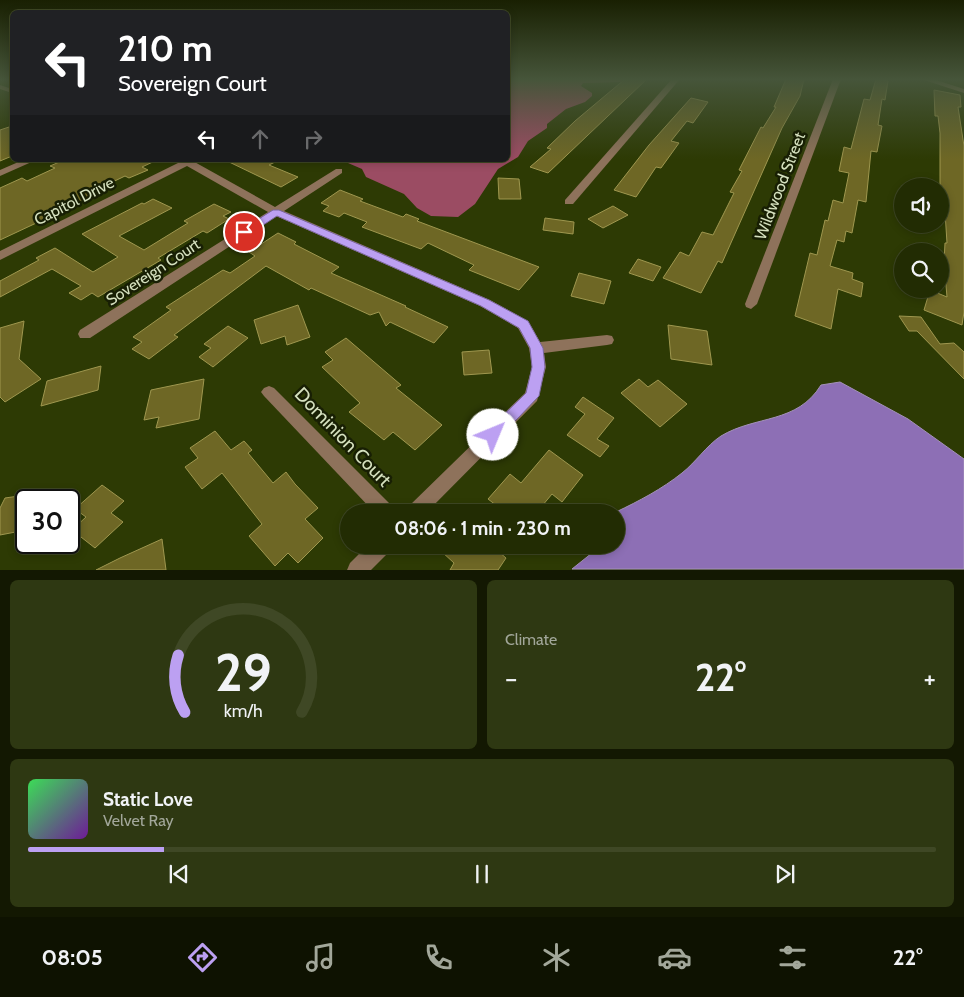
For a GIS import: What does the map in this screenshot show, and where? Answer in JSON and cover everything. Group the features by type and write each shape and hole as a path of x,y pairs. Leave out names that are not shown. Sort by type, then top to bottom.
{"street":[{"path":"569,202 653,106"},
{"name":"Wildwood Street","path":"751,304 827,106"},
{"path":"0,173 26,162"},
{"name":"Capitol Drive","path":"0,256 184,162"},
{"path":"188,162 276,212 485,303 523,325 536,348 539,367 532,396 423,504"},
{"name":"Sovereign Court","path":"85,334 339,171"},
{"path":"536,348 607,340"},
{"name":"Dominion Court","path":"269,392 378,504"},
{"path":"357,570 373,554"}],"shaded area":[{"path":"510,106 575,106 566,109 547,124 547,128 528,141 518,157 510,162"},
{"path":"339,162 510,162 498,169 475,204 458,217 431,216 417,208 404,194 366,177 362,169 348,163"},
{"path":"840,382 908,419 964,459 964,569 572,569 591,554 625,554 625,507 674,479 721,436 734,429 788,413 811,398 821,385"}],"building":[{"path":"593,106 619,106 548,173 530,167 551,149 547,148"},
{"path":"684,106 705,106 693,123 687,121 671,141 679,143 661,168 656,167 636,197 614,190 649,145"},
{"path":"795,106 782,128 722,263 718,261 701,293 663,278 680,252 689,256 702,232 713,235 734,193 730,192 742,171 739,170 761,127 763,128 776,107 774,107"},
{"path":"862,106 881,106 878,125 882,126 877,152 871,151 866,202 858,200 852,233 846,231 844,242 837,240 830,266 853,273 852,279 863,283 861,297 838,289 831,329 795,316 810,253 817,255 825,220 828,221 833,200 843,203 849,173 839,171 844,147 851,149"},
{"path":"935,106 961,106 958,107 964,146 964,312 962,325 924,310 928,298 949,298 949,243 947,243 946,233 949,233 949,178 940,178 938,116 935,116"},
{"path":"10,127 10,157 0,161 0,130"},
{"path":"59,162 153,162 142,167 148,170 129,178 125,176 96,190 100,192 76,203 70,200 41,214 47,218 0,240 0,188 22,178 27,181 55,168 50,166"},
{"path":"229,162 275,162 269,165 298,177 281,187"},
{"path":"498,178 519,179 521,199 499,199"},
{"path":"340,190 363,199 360,201 403,217 406,214 419,219 417,221 539,267 519,290 469,270 474,265 428,243 421,249 362,227 367,222 344,213 339,217 323,211 329,206 321,203"},
{"path":"153,199 172,208 119,236 144,250 188,223 184,221 214,204 231,212 223,216 229,219 207,233 203,231 158,258 161,260 98,297 92,293 81,300 69,293 81,286 52,269 0,297 0,281 39,260 36,258 55,248 93,272 118,257 82,234"},
{"path":"613,206 628,215 603,228 588,219"},
{"path":"545,218 574,222 573,234 543,230"},
{"path":"278,233 296,242 294,244 339,267 331,273 448,327 434,343 390,322 386,326 379,312 370,315 311,288 309,290 266,266 174,335 178,337 149,359 132,349 142,342 133,337 171,310 166,307 223,270 230,273 255,256 249,252"},
{"path":"638,259 661,267 653,281 629,273"},
{"path":"579,273 611,281 604,304 571,296"},
{"path":"298,305 310,337 287,345 285,336 261,344 254,320"},
{"path":"899,316 921,317 940,344 954,343 964,352 964,379 917,331 909,331"},
{"path":"24,321 19,359 41,379 5,402 0,397 0,328"},
{"path":"668,325 707,331 712,365 671,359"},
{"path":"228,326 248,338 213,367 199,357 211,348 204,344"},
{"path":"346,338 401,385 396,388 442,425 415,450 393,432 384,440 349,412 360,403 322,367 333,360 325,352"},
{"path":"489,350 492,373 464,375 462,352"},
{"path":"101,366 98,390 41,406 47,381"},
{"path":"204,379 199,419 156,428 159,417 144,420 151,390"},
{"path":"639,379 648,387 658,380 687,404 660,427 621,393"},
{"path":"583,397 614,418 597,439 609,446 600,457 567,435 585,414 575,407"},
{"path":"215,431 231,450 244,441 252,450 248,453 273,483 286,472 318,508 305,519 323,538 298,563 288,553 275,566 249,536 262,524 222,473 202,489 185,467 198,458 190,448"},
{"path":"549,450 583,475 562,502 552,494 544,504 495,504 488,499 510,474 521,483"},
{"path":"102,485 124,501 111,513 123,522 95,548 80,536 80,523 86,517 80,513 80,505"},
{"path":"15,497 15,532 0,535 0,508 5,498"},
{"path":"162,539 166,570 96,570 120,558"},
{"path":"444,554 501,554 506,558 498,570 450,570 454,563"}],"route":[{"path":"244,232 276,212 485,303 523,325 536,348 539,367 532,396 493,435"}]}
